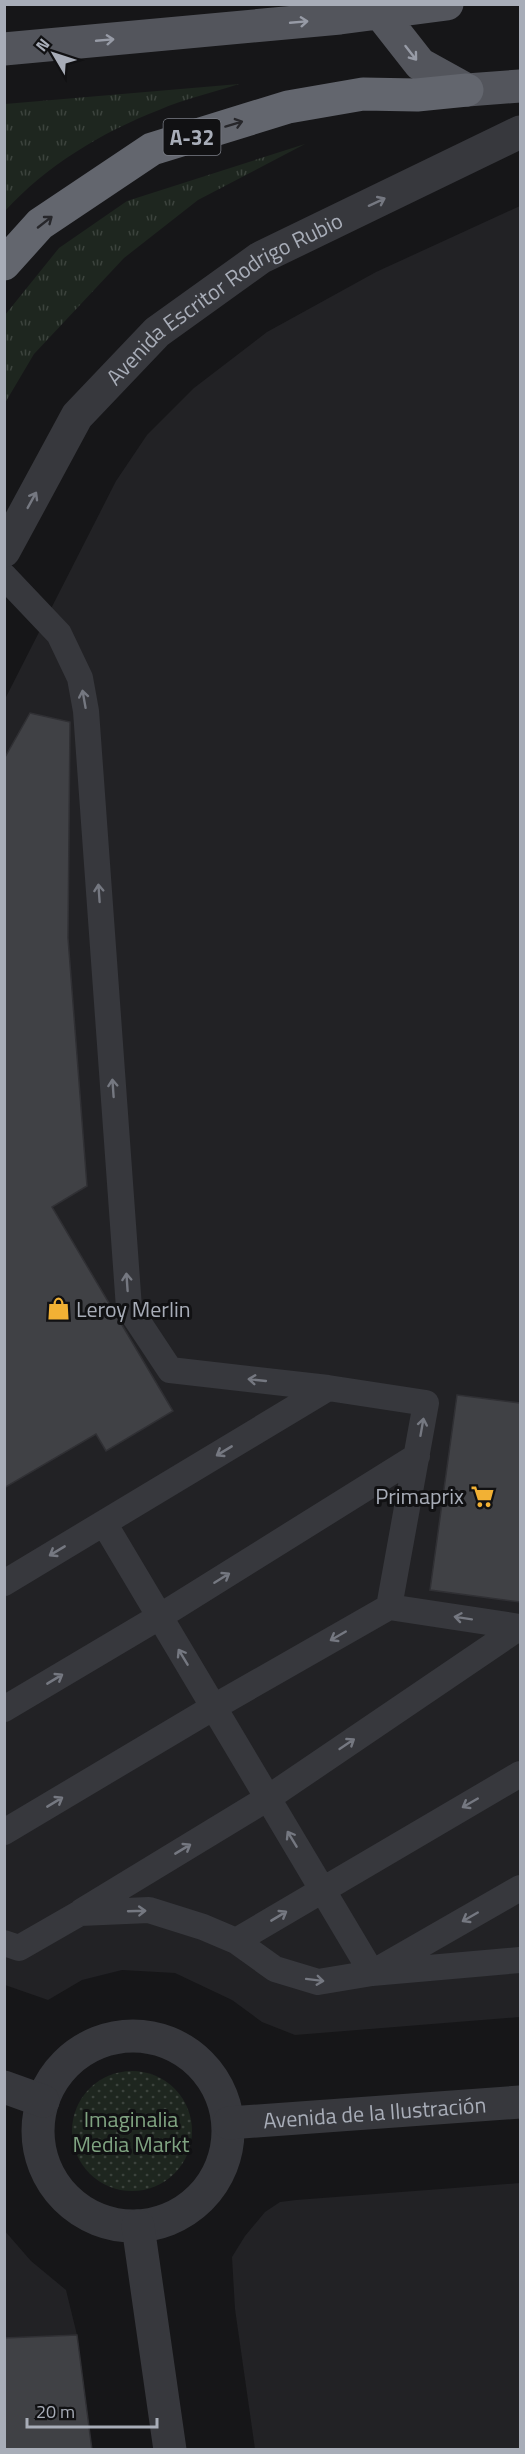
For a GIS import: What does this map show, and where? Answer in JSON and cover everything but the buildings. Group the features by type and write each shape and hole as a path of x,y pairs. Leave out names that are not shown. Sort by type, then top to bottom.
{"highway":[{"name":"A-32","path":"4,264 40,224 152,149 288,107 363,94 417,95 467,90"}],"main road":[{"path":"4,50 380,9 447,4"},
{"path":"380,9 420,64 467,90 520,86"}],"street":[{"name":"Avenida Escritor Rodrigo Rubio","path":"4,551 77,416 157,332 260,258 520,132"},
{"path":"128,2035 166,2040 190,2054 210,2073 223,2097 229,2123 226,2153 214,2181 195,2204 168,2220 138,2226 112,2224 88,2215 66,2199 50,2178 40,2153 38,2127 43,2101 61,2068 91,2045 128,2035"},
{"path":"4,2087 43,2101"},
{"name":"Avenida de la Ilustración","path":"229,2123 520,2102"},
{"path":"138,2226 170,2450"}],"lane":[{"path":"4,576 59,634 80,678 86,711 129,1308 170,1370 328,1388 426,1403 389,1607"},
{"path":"4,1583 328,1388"},
{"path":"4,1709 159,1617 417,1456"},
{"path":"104,1523 372,1973"},
{"path":"4,1832 213,1707 389,1607 520,1627"},
{"path":"4,1943 19,1948 268,1798 520,1627"},
{"path":"236,1941 520,1774"},
{"path":"372,1973 520,1888"},
{"path":"80,1913 149,1910 203,1927 236,1941 275,1969 318,1982 372,1973 520,1960"}],"shaded area":[{"path":"520,206 520,2017 295,2035 262,2022 232,2000 175,1973 122,1970 82,1980 48,2000 5,1985 5,699 116,481 147,435 194,388 267,332 376,272"},
{"path":"520,2183 520,2449 255,2449 235,2309 232,2257 245,2236 265,2212 280,2202 296,2200"},
{"path":"4,2230 31,2261 66,2290 77,2335 92,2449 5,2449"}],"green space":[{"path":"239,84 169,106 96,140 38,179 5,211 5,104"},
{"path":"305,144 198,200 124,258 34,354 5,403 5,315 59,248 127,201"},
{"name":"Imaginalia Media Markt","path":"132,2071 155,2076 174,2089 187,2108 192,2131 187,2154 174,2173 155,2186 132,2191 109,2186 90,2173 77,2154 72,2131 77,2108 90,2089 109,2076"}],"place":[{"name":"Leroy Merlin","path":"58,1309"},
{"name":"Primaprix","path":"482,1496"}]}
